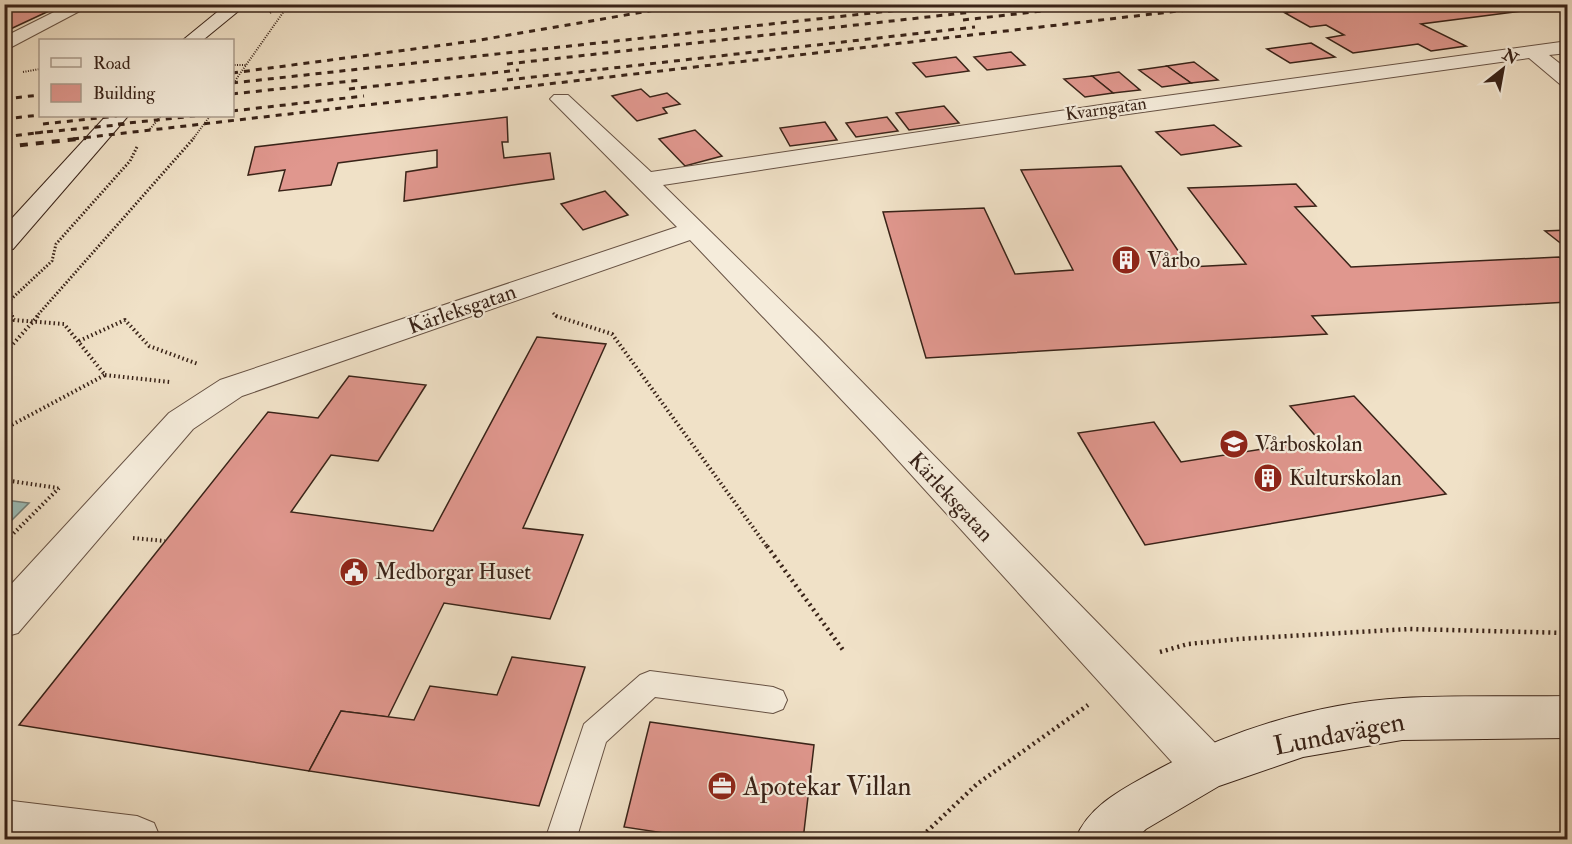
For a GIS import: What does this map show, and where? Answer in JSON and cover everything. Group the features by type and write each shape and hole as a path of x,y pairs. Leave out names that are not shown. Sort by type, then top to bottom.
{"street":[{"path":"4,45 85,4"},
{"path":"193,39 239,4"},
{"name":"Kvarngatan","path":"647,180 1076,113 1366,72 1568,47"},
{"path":"1532,51 1568,81"},
{"name":"Kärleksgatan","path":"561,99 647,180 693,230 794,331 1207,767"},
{"path":"4,243 116,117"},
{"name":"Kärleksgatan","path":"4,620 181,421 231,388 693,230"},
{"name":"Lundavägen","path":"1100,840 1129,812 1207,767 1303,735 1402,719 1568,717"},
{"path":"4,824 137,840"}],"lane":[{"path":"440,8 576,7 590,4"},
{"path":"560,840 594,734 650,684 773,700"}],"path":[{"path":"234,82 289,4"},
{"path":"234,66 247,65"},
{"path":"144,137 160,117"},
{"path":"4,354 187,147 209,117"},
{"path":"4,429 105,375 64,324 14,320 6,304 52,261 56,244 130,161 138,144"},
{"path":"551,310 558,318 612,334 843,650"},
{"path":"79,342 125,320 149,346 219,371 231,388"},
{"path":"4,480 59,488 4,543"},
{"path":"918,840 938,816 971,790 1159,652 1198,643 1409,629 1568,633"}],"water":[{"path":"4,500 29,503 5,527"}],"building":[{"path":"19,4 64,4 4,32 4,11"},
{"path":"1354,4 1568,5 1421,24 1466,46 1431,51 1418,44 1353,53 1327,38 1344,35 1326,25 1310,27 1285,13"},
{"path":"1311,43 1335,57 1290,63 1267,49"},
{"path":"1011,52 1025,65 987,70 974,57"},
{"path":"956,57 969,71 926,77 913,63"},
{"path":"1194,62 1218,80 1191,83 1167,66"},
{"path":"1167,66 1191,83 1162,87 1139,70"},
{"path":"1119,72 1140,90 1113,93 1092,76"},
{"path":"1092,76 1113,93 1085,97 1064,79"},
{"path":"641,89 650,97 667,93 680,104 663,108 667,113 637,121 612,96"},
{"path":"944,106 959,123 909,130 896,113"},
{"path":"507,117 508,142 502,142 504,158 550,153 554,179 404,201 406,172 437,167 437,150 338,163 331,185 279,191 285,170 248,175 255,147"},
{"path":"887,117 898,131 856,137 846,123"},
{"path":"825,122 837,140 790,146 780,128"},
{"path":"1214,125 1241,146 1181,155 1156,132"},
{"path":"695,130 722,156 685,166 659,139"},
{"name":"Vårbo","path":"1121,166 1189,267 1246,264 1188,188 1296,184 1316,206 1295,207 1351,267 1559,257 1568,264 1568,302 1312,316 1327,334 926,358 883,212 984,208 1015,274 1073,270 1021,170"},
{"path":"605,191 628,215 583,230 561,204"},
{"path":"1568,230 1568,249 1545,231"},
{"name":"Medborgar Huset","path":"537,337 606,344 523,528 583,535 550,619 444,603 388,717 341,711 309,771 19,725 268,412 318,418 349,376 426,385 378,461 331,455 291,512 433,531"},
{"name":"Kulturskolan","path":"1354,396 1446,494 1145,545 1078,433 1154,422 1181,462 1319,440 1290,406"},
{"path":"512,657 585,667 539,806 309,771 341,711 414,720 430,686 497,695"},
{"name":"Apotekar Villan","path":"650,722 814,745 803,840 710,840 624,827"}],"railway":[{"path":"234,73 474,41 690,4"},
{"path":"234,83 954,4"},
{"path":"963,20 1104,4"},
{"path":"73,139 1239,4"},
{"path":"507,64 972,12"},
{"path":"507,80 975,27"},
{"path":"349,89 519,70"},
{"path":"234,94 361,80"},
{"path":"4,99 39,95"},
{"path":"234,111 364,96"},
{"path":"4,119 39,115"},
{"path":"43,124 108,117"},
{"path":"118,124 185,117"},
{"path":"36,133 127,124"},
{"path":"36,133 43,132"},
{"path":"4,137 36,133"},
{"path":"4,147 86,138"}],"place":[{"name":"Vårbo","path":"1126,260"},
{"name":"Vårboskolan","path":"1234,444"},
{"name":"Kulturskolan","path":"1268,478"},
{"name":"Medborgar Huset","path":"354,572"},
{"name":"Apotekar Villan","path":"722,786"}]}
